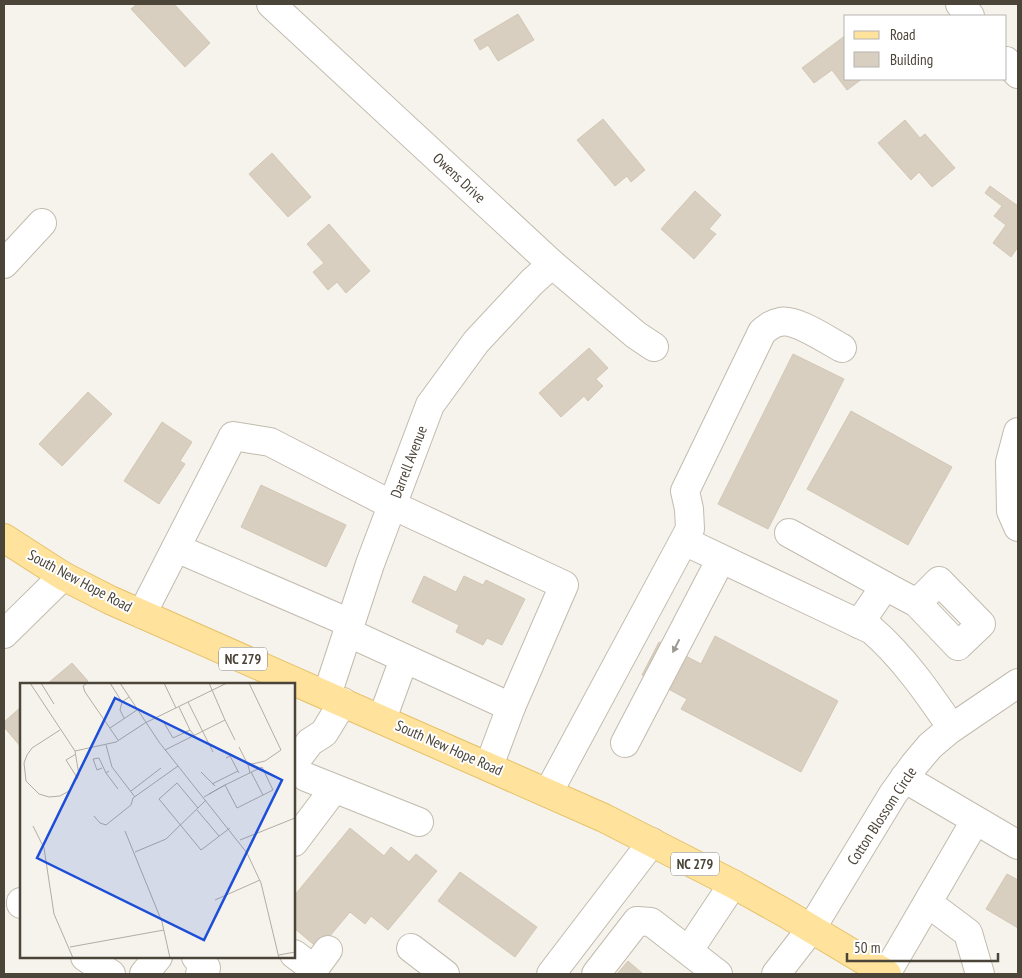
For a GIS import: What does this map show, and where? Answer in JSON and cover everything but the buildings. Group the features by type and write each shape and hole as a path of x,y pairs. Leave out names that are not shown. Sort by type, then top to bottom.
{"main road":[{"name":"South New Hope Road","path":"4,538 63,576 110,600 489,766 652,842 733,884 886,974"}],"street":[{"name":"Owens Drive","path":"270,4 552,264 636,335 654,347"},
{"path":"960,4 969,15"},
{"path":"1007,62 1018,74"},
{"path":"4,264 42,223"},
{"name":"Darrell Avenue","path":"298,778 310,742 324,732 335,699 349,628 370,564 430,405 476,342 532,282 552,264"},
{"path":"548,793 690,529 689,509 685,491 762,332 771,325 782,321 795,323 842,348"},
{"path":"1018,432 1010,462 1014,492 1011,511 1018,527"},
{"path":"142,614 233,436 270,442 392,505 564,585 489,766"},
{"path":"789,533 917,603"},
{"path":"684,541 872,630 889,645 917,677 952,728"},
{"path":"176,548 349,628 404,659 512,707"},
{"path":"626,743 721,559"},
{"path":"4,634 63,576"},
{"path":"859,624 885,586"},
{"path":"382,719 404,659"},
{"name":"Cotton Blossom Circle","path":"776,974 811,929 904,778 930,746 952,728 1018,683"},
{"path":"298,778 334,789 419,822"},
{"path":"904,778 1018,845"},
{"path":"295,841 334,789"},
{"path":"886,974 975,821"},
{"path":"550,974 652,842"},
{"path":"689,950 733,884"},
{"path":"928,903 968,933 980,974"},
{"path":"596,974 637,921 651,922 718,974"},
{"path":"411,948 445,974"},
{"path":"295,955 314,970 328,950"},
{"path":"86,958 110,974"},
{"path":"144,974 157,958"}]}
